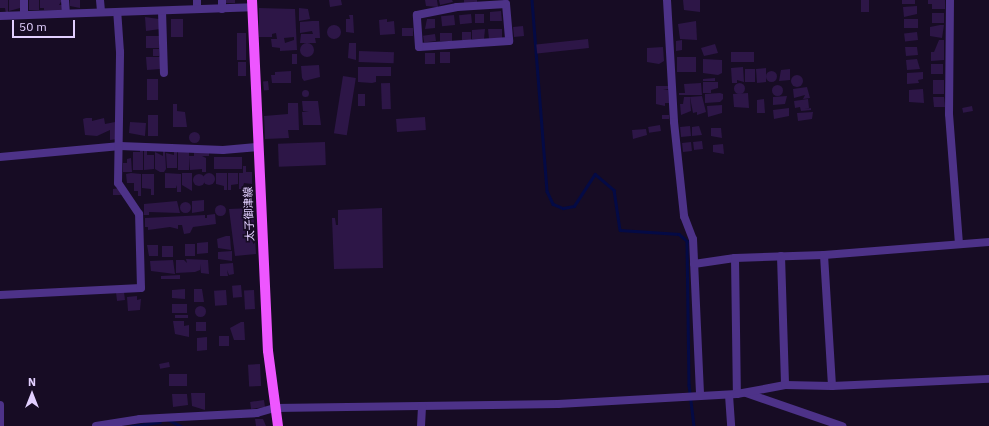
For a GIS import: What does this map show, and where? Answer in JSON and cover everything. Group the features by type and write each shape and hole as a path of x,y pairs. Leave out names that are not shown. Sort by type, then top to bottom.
{"main road":[{"name":"太子御津線","path":"252,4 268,351 278,426"}],"street":[{"path":"24,0 24,15"},
{"path":"65,0 66,13"},
{"path":"100,0 102,12"},
{"path":"197,0 197,9"},
{"path":"222,0 222,9"},
{"path":"667,0 674,122 684,216 693,239 700,396"},
{"path":"950,0 949,114 959,243"},
{"path":"0,16 222,9 252,4"},
{"path":"457,4 506,4 509,41 419,47 417,15 457,4"},
{"path":"162,11 164,73"},
{"path":"0,295 142,288 139,214 118,183 120,146 120,52 117,13"},
{"path":"0,157 120,146 223,150 258,147"},
{"path":"694,264 735,258 824,255 959,243 989,242"},
{"path":"824,255 832,386"},
{"path":"781,256 785,385"},
{"path":"731,426 737,394 735,258"},
{"path":"96,426 140,419 257,413 275,408 558,404 737,394 785,385 832,386 989,379"},
{"path":"737,394 842,426"},
{"path":"0,405 0,426"},
{"path":"421,426 422,406"}],"building":[{"path":"0,0 8,0 8,13 6,14 5,8 0,8"},
{"path":"9,0 20,0 20,8 9,11"},
{"path":"29,0 39,0 39,10 29,10"},
{"path":"40,0 62,0 59,5 63,5 63,10 44,10 44,8 40,8"},
{"path":"70,0 80,0 80,8 70,6"},
{"path":"224,0 235,0 235,3 224,3"},
{"path":"329,0 341,0 342,5 330,7"},
{"path":"425,0 437,0 438,7 426,6"},
{"path":"439,0 452,0 453,2 440,5"},
{"path":"464,0 477,0 477,4 464,4"},
{"path":"683,0 700,0 700,12 684,10"},
{"path":"861,0 869,0 869,12 861,12"},
{"path":"902,0 915,0 915,4 902,4"},
{"path":"928,0 945,0 945,9 932,9 932,4 928,4"},
{"path":"917,6 917,14 904,17 903,7"},
{"path":"259,8 295,9 297,50 280,51 280,48 272,47 271,39 277,39 276,33 272,34 272,37 259,37","holes":["294,37 294,40 285,43 284,38"]},
{"path":"299,8 308,9 310,19 299,21"},
{"path":"501,11 502,21 490,21 490,12"},
{"path":"932,13 944,13 944,23 932,23"},
{"path":"471,14 472,23 460,24 459,15"},
{"path":"475,14 484,14 484,23 475,23"},
{"path":"349,15 353,15 354,33 346,32 346,19 350,19"},
{"path":"454,15 455,25 442,26 441,16"},
{"path":"145,17 159,19 160,29 146,31"},
{"path":"171,19 183,19 183,37 171,37"},
{"path":"387,19 387,22 394,21 395,34 380,35 379,20"},
{"path":"427,19 435,19 435,28 425,29"},
{"path":"904,19 918,19 918,28 904,28"},
{"path":"319,21 320,38 315,38 316,43 300,43 301,34 313,34 312,31 300,33 300,22"},
{"path":"696,21 697,40 680,39 678,24"},
{"path":"334,25 339,27 341,32 339,37 334,39 329,37 327,32 329,27"},
{"path":"944,25 942,38 930,36 930,27"},
{"path":"523,26 524,36 514,37 513,27"},
{"path":"402,28 413,28 413,36 402,36"},
{"path":"485,29 484,39 472,39 472,30"},
{"path":"488,29 502,29 502,38 489,39"},
{"path":"462,32 471,32 471,40 462,40"},
{"path":"917,32 918,40 905,42 904,34"},
{"path":"237,33 246,33 246,60 237,60"},
{"path":"440,33 452,33 452,41 440,41"},
{"path":"435,34 436,41 424,43 423,36"},
{"path":"146,36 159,36 159,48 146,48"},
{"path":"588,39 589,48 537,53 536,44"},
{"path":"682,40 682,50 676,51 676,41"},
{"path":"939,40 944,40 944,60 931,61 931,52 934,52"},
{"path":"307,43 312,45 314,50 312,55 307,57 302,55 300,50 302,45"},
{"path":"349,43 356,43 356,60 348,58"},
{"path":"715,44 718,53 704,56 701,48"},
{"path":"663,47 664,61 659,64 647,62 647,48"},
{"path":"905,47 917,47 918,55 906,56"},
{"path":"153,49 159,49 159,56 153,56"},
{"path":"359,51 394,52 394,63 359,62"},
{"path":"440,52 450,52 450,63 440,63"},
{"path":"731,52 754,52 754,62 731,62"},
{"path":"425,53 435,53 435,64 425,64"},
{"path":"292,54 297,54 297,64 292,64"},
{"path":"146,57 160,57 160,69 147,70"},
{"path":"677,57 696,57 696,72 677,72"},
{"path":"703,59 722,60 722,73 718,75 703,73"},
{"path":"917,59 920,69 907,70 906,60"},
{"path":"238,62 246,62 246,76 238,76"},
{"path":"931,64 943,64 943,74 931,74"},
{"path":"319,65 320,77 304,81 302,78 301,66"},
{"path":"358,67 391,67 391,76 376,76 376,82 372,83 358,82"},
{"path":"743,67 744,82 737,80 737,83 732,83 731,68"},
{"path":"766,68 766,82 757,83 756,69"},
{"path":"745,69 755,69 755,82 745,82"},
{"path":"790,69 790,80 779,81 781,70"},
{"path":"771,70 775,72 777,76 775,80 771,82 767,80 765,76 767,72"},
{"path":"291,71 291,83 272,83 271,75 275,75 275,72"},
{"path":"923,72 923,79 918,80 919,83 907,84 907,73"},
{"path":"797,75 801,77 803,81 801,85 797,87 793,85 791,81 793,77"},
{"path":"343,76 356,78 347,135 334,133"},
{"path":"715,78 715,81 703,81 703,79"},
{"path":"147,79 158,79 158,100 147,100"},
{"path":"933,80 944,80 944,94 933,94"},
{"path":"268,81 269,90 264,90 263,82"},
{"path":"703,82 718,82 718,88 711,90 711,93 703,93"},
{"path":"739,82 743,84 745,88 743,92 739,94 735,92 733,88 735,84"},
{"path":"381,83 390,83 391,109 382,109"},
{"path":"701,83 702,95 679,95 679,93 685,93 684,84"},
{"path":"775,85 779,85 781,86 781,94 775,95 772,92 772,88"},
{"path":"656,86 669,86 669,89 663,89 668,90 669,103 665,103 665,106 656,104"},
{"path":"807,87 810,98 803,99 805,95 794,98 793,89"},
{"path":"923,89 924,103 909,102 909,90"},
{"path":"305,90 308,93 305,96 302,93"},
{"path":"748,93 749,108 734,107 733,94"},
{"path":"358,94 365,94 365,106 358,106"},
{"path":"705,94 723,94 723,99 720,102 705,103"},
{"path":"702,96 706,112 697,115 697,112 693,113 690,97"},
{"path":"787,96 785,104 773,105 773,97"},
{"path":"684,97 690,97 691,111 681,115 680,104 683,104"},
{"path":"933,97 944,97 945,107 934,107"},
{"path":"764,99 765,113 757,113 757,100"},
{"path":"808,99 809,108 805,109 811,108 811,110 801,111 800,107 795,108 794,101"},
{"path":"302,101 318,101 321,125 303,125 302,112 309,112 303,111"},
{"path":"288,103 298,103 299,130 288,130 289,138 265,139 264,116 288,114"},
{"path":"173,104 177,104 177,111 185,112 187,127 173,127"},
{"path":"722,105 722,113 708,117 707,106"},
{"path":"972,106 973,111 963,113 962,108"},
{"path":"789,108 789,116 774,119 773,110"},
{"path":"813,112 812,119 798,121 797,113"},
{"path":"148,115 158,115 158,136 148,136"},
{"path":"662,115 669,115 669,119 662,119"},
{"path":"425,117 426,130 397,132 396,119"},
{"path":"92,118 92,121 104,118 105,124 115,122 117,139 110,140 110,130 97,136 85,135 83,119"},
{"path":"130,122 146,123 145,136 129,133"},
{"path":"660,125 661,131 649,133 648,127"},
{"path":"690,126 691,136 681,137 680,127"},
{"path":"699,126 702,135 692,136 692,127"},
{"path":"711,128 721,128 722,138 711,136"},
{"path":"646,129 647,135 633,139 632,130"},
{"path":"194,131 198,133 200,137 198,141 194,143 190,141 188,137 190,133"},
{"path":"702,141 703,149 694,150 693,142"},
{"path":"325,142 326,165 279,167 278,144"},
{"path":"691,142 692,151 683,152 682,143"},
{"path":"723,144 724,154 713,152 713,145"},
{"path":"140,150 143,150 143,170 133,170 133,152 140,152"},
{"path":"144,150 147,150 147,155 154,155 154,169 144,170"},
{"path":"163,151 165,151 166,169 164,172 160,172 155,169 155,152 163,156"},
{"path":"174,151 177,151 177,168 167,168 166,153 174,155"},
{"path":"178,151 189,151 189,170 178,170"},
{"path":"194,152 209,152 209,156 202,156 206,158 206,172 202,172 202,169 190,170 189,156 194,156"},
{"path":"214,157 242,157 242,169 214,169"},
{"path":"131,158 132,172 123,172 123,163 127,163 127,159"},
{"path":"243,166 246,166 246,172 252,172 252,184 244,183 242,189 239,189 239,173 243,173"},
{"path":"165,173 181,174 181,192 177,192 177,185 176,188 165,188"},
{"path":"182,173 192,173 192,191 182,185"},
{"path":"209,173 213,175 215,179 213,183 209,185 205,183 203,179 205,175"},
{"path":"216,173 227,173 227,190 224,190 224,186 216,184"},
{"path":"228,173 238,173 238,184 231,185 231,190 228,190"},
{"path":"126,174 141,174 141,196 138,196 138,191 134,191 134,183 127,183"},
{"path":"142,174 154,174 154,195 151,195 151,189 142,188"},
{"path":"201,174 204,175 204,185 197,186 194,185 193,178 194,175"},
{"path":"120,188 121,195 113,195 113,189"},
{"path":"204,200 204,211 192,213 192,201"},
{"path":"177,201 180,213 149,212 149,215 144,215 144,204"},
{"path":"183,202 187,202 189,203 189,211 183,212 180,209 180,205"},
{"path":"218,205 222,205 224,206 224,214 218,215 215,212 215,208"},
{"path":"253,208 256,254 235,256 229,209"},
{"path":"382,208 383,268 334,269 332,218 335,218 336,225 338,225 338,210"},
{"path":"215,214 216,224 193,227 190,233 184,234 182,225 178,225 178,229 170,227 148,230 148,227 145,227 145,218 205,215 205,218 207,218 207,215"},
{"path":"230,236 231,250 218,248 217,239"},
{"path":"208,242 208,253 197,254 197,243"},
{"path":"185,244 195,244 195,256 185,256"},
{"path":"147,245 158,245 158,256 149,256"},
{"path":"162,246 173,246 173,257 162,257"},
{"path":"232,251 232,261 218,259 218,252"},
{"path":"186,259 208,260 209,274 201,273 200,264 200,270 195,272 176,273 176,260 184,260 187,263"},
{"path":"173,260 175,274 151,271 150,261"},
{"path":"233,263 234,274 229,275 227,270 228,276 220,276 220,264"},
{"path":"180,275 180,279 161,279 161,276"},
{"path":"241,285 242,297 233,298 232,286"},
{"path":"185,289 185,299 172,298 172,290"},
{"path":"194,289 202,289 204,302 194,302"},
{"path":"226,290 227,305 215,306 214,291"},
{"path":"254,290 255,309 245,309 244,291"},
{"path":"124,292 125,300 117,301 116,293"},
{"path":"137,296 137,300 141,299 140,310 128,311 127,297"},
{"path":"172,304 187,304 187,313 172,313"},
{"path":"200,305 204,307 206,311 204,315 200,317 196,315 194,311 196,307"},
{"path":"175,315 188,315 188,318 175,318"},
{"path":"173,321 184,321 184,326 189,325 189,337 175,334"},
{"path":"196,322 206,322 206,331 196,331"},
{"path":"244,322 245,340 234,340 230,328"},
{"path":"219,336 229,336 229,346 219,346"},
{"path":"207,337 207,350 197,351 197,338"},
{"path":"169,362 170,367 160,369 159,364"},
{"path":"260,364 261,386 249,387 248,365"},
{"path":"169,374 187,374 187,386 169,386"},
{"path":"191,393 205,393 205,410 192,406"},
{"path":"172,394 187,394 188,405 173,407"},
{"path":"264,400 265,407 251,409 250,402"},
{"path":"255,419 263,419 266,426 256,426"}],"waterway":[{"path":"532,0 547,191 553,204 563,208 574,206 595,174 614,190 620,230 679,234 687,241 689,385 694,426"},
{"path":"169,420 181,426"},
{"path":"131,426 160,422"}]}
